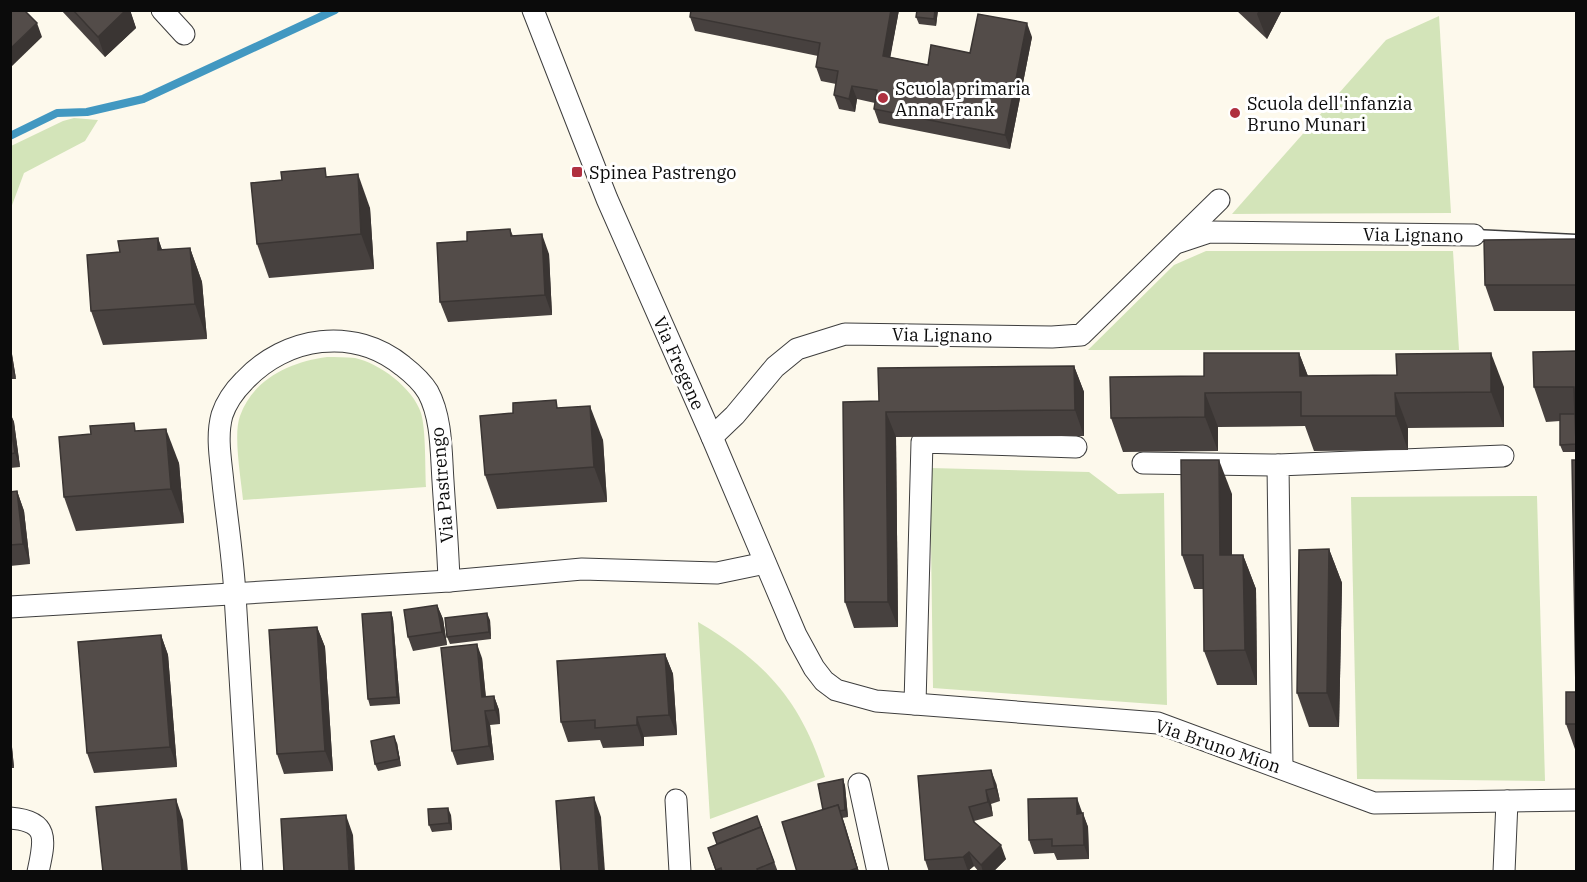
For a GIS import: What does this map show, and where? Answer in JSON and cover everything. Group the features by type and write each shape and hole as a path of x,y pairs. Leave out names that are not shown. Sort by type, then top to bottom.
{"street":[{"path":"162,10 184,34"},
{"name":"Via Fregene","path":"533,10 607,199 796,635 824,681 836,690 852,696"},
{"name":"Via Lignano","path":"712,437 735,415 775,368 797,349 845,334 1052,337 1081,335 1219,200"},
{"name":"Via Lignano","path":"1174,244 1209,232 1474,235"},
{"name":"Via Pastrengo","path":"252,872 235,593 219,444 223,414 236,389 255,369 276,354 297,345 342,342 367,346 392,357 414,375 428,392 440,440 449,581"},
{"path":"915,704 922,442 1076,447"},
{"path":"1143,463 1278,465 1503,456"},
{"path":"1278,465 1282,768"},
{"path":"10,608 449,581 582,569 717,573 765,563"},
{"name":"Via Bruno Mion","path":"852,696 915,704 1158,723 1374,803 1576,800"},
{"path":"859,784 878,872"},
{"path":"676,800 680,872"},
{"path":"1504,872 1507,801"},
{"path":"10,818 24,819 37,824 43,835 43,849 38,872"}],"lane":[{"path":"1474,235 1576,240"}],"green space":[{"path":"1439,16 1451,213 1232,214 1386,40"},
{"path":"74,118 98,120 85,141 24,173 11,208 11,146"},
{"path":"1206,251 1453,251 1459,350 1088,350 1174,265"},
{"path":"327,357 355,358 374,365 394,378 411,395 423,420 426,487 243,500 237,434 240,416 246,403 263,382 274,374 300,363"},
{"path":"930,468 1089,472 1118,494 1164,493 1167,705 933,688"},
{"path":"1537,496 1545,781 1357,779 1351,497"},
{"path":"698,622 743,652 778,686 805,726 825,777 710,819"}],"building":[{"path":"10,10 24,10 37,23 10,49"},
{"path":"73,10 126,10 98,37"},
{"path":"691,10 891,10 883,56 928,65 931,45 970,53 978,14 1027,23 1005,135 874,109 877,90 852,86 849,99 834,95 838,71 816,67 820,43 690,17"},
{"path":"917,10 935,10 934,19 916,17"},
{"path":"325,168 326,177 358,174 361,234 257,244 251,183 282,180 281,172"},
{"path":"510,229 511,236 542,234 545,295 440,302 437,243 467,241 467,232"},
{"path":"158,238 158,250 190,248 195,304 91,311 87,255 120,252 118,241"},
{"path":"1576,239 1576,285 1485,285 1484,240"},
{"path":"1576,351 1576,438 1574,387 1534,387 1533,352"},
{"path":"1204,353 1299,353 1300,376 1397,375 1396,354 1491,353 1491,392 1395,393 1396,416 1301,416 1301,392 1205,393 1205,417 1111,418 1110,377 1204,376"},
{"path":"1074,366 1075,410 886,412 888,602 845,602 843,402 879,401 878,368"},
{"path":"556,400 557,408 590,406 594,467 485,475 480,416 513,413 513,403"},
{"path":"1560,414 1575,414 1576,444 1560,445"},
{"path":"10,422 15,453 10,454"},
{"path":"134,423 135,431 166,429 171,489 64,497 59,437 91,434 90,426"},
{"path":"1181,460 1219,460 1220,555 1243,555 1245,650 1204,651 1203,555 1182,555"},
{"path":"1572,460 1576,460 1576,692"},
{"path":"17,491 23,544 10,545 10,492"},
{"path":"1329,549 1327,693 1297,693 1299,550"},
{"path":"437,605 442,632 408,637 404,610"},
{"path":"391,612 397,697 368,699 362,614"},
{"path":"487,613 489,632 447,637 445,618"},
{"path":"317,627 325,751 277,754 269,630"},
{"path":"161,635 170,747 87,753 78,642"},
{"path":"477,644 482,697 494,696 495,710 485,711 489,746 452,751 441,648"},
{"path":"665,654 669,715 637,717 637,725 595,728 595,720 561,722 557,661"},
{"path":"1566,692 1576,692 1576,724 1566,724"},
{"path":"394,736 399,759 375,764 371,741"},
{"path":"991,770 995,788 986,790 988,802 969,807 974,822 1001,845 981,865 969,852 963,857 925,860 918,776"},
{"path":"843,779 845,810 840,811 838,805 823,810 818,784"},
{"path":"594,797 599,872 561,872 556,801"},
{"path":"1077,798 1077,814 1083,813 1084,845 1052,846 1052,839 1029,840 1028,799"},
{"path":"176,799 182,872 103,872 96,807"},
{"path":"838,805 857,868 847,872 797,872 782,822"},
{"path":"448,808 449,823 429,825 428,809"},
{"path":"346,815 349,872 284,872 281,819"},
{"path":"757,816 761,827 717,844 713,833"},
{"path":"761,827 774,862 757,869 758,872 722,872 721,868 716,870 708,848"}],"waterway":[{"path":"10,136 57,113 87,112 143,99 335,10"}],"place":[{"name":"Scuola primaria Anna Frank","path":"883,98"},
{"name":"Scuola dell'infanzia Bruno Munari","path":"1235,113"},
{"name":"Spinea Pastrengo","path":"577,172"}]}
